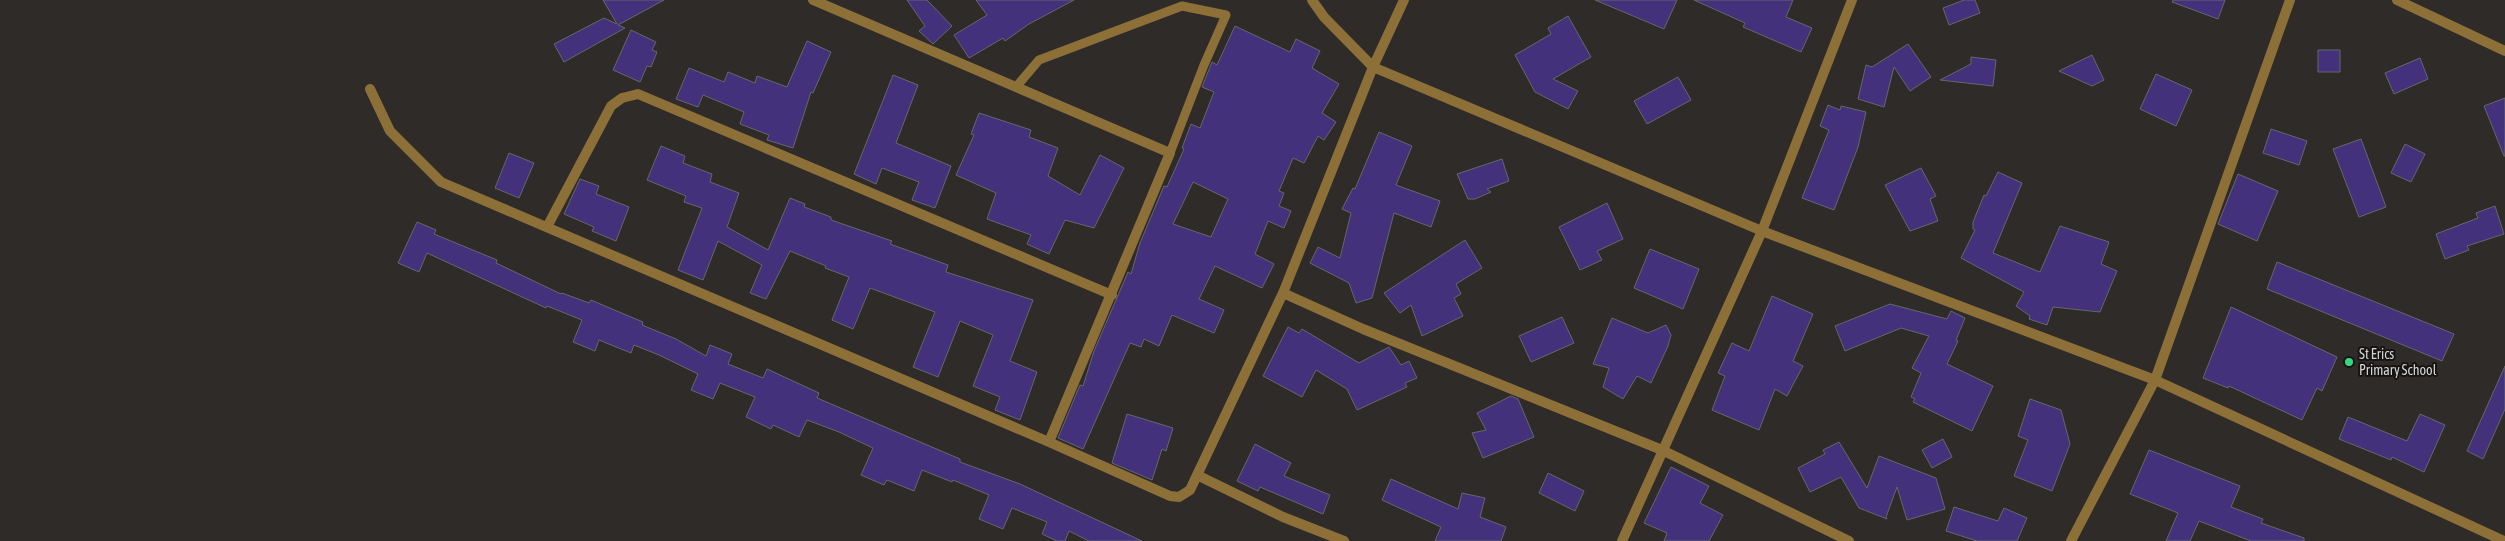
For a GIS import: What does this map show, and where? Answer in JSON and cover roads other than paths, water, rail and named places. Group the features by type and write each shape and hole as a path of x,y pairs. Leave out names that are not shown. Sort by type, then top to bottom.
{"street":[{"path":"813,0 1170,153 1049,442"},
{"path":"1312,0 1324,17 1373,66 1762,231 2155,380 2504,541"},
{"path":"370,89 390,131 441,182 1049,442 1170,496 1179,497 1190,490 1283,293 1373,66 1404,0"},
{"path":"2071,541 2155,380 2290,0"},
{"path":"2397,0 2505,51"},
{"path":"1622,541 1762,231 1849,1"},
{"path":"547,227 611,106 622,98 638,94 1112,295"},
{"path":"1283,293 1363,329 1662,450 1849,541"},
{"path":"1197,475 1283,517 1344,541"}],"lane":[{"path":"1016,87 1040,60 1182,6 1226,16 1204,65 1170,153"}],"place":[{"name":"St Erics Primary School","path":"2349,362"}]}
